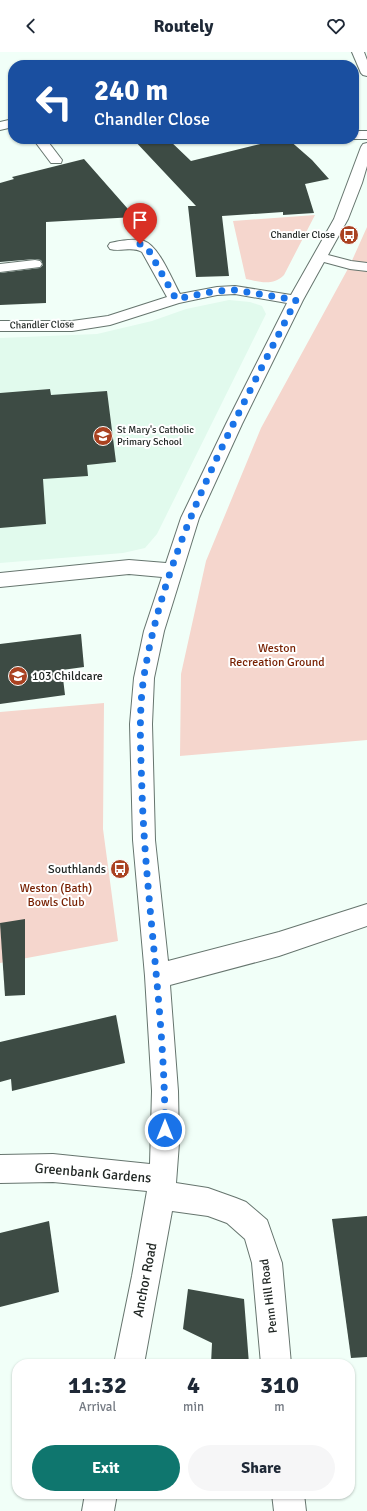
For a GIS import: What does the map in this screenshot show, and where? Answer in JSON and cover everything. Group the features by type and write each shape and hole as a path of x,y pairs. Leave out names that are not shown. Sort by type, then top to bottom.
{"street":[{"path":"358,52 367,73"},
{"path":"43,144 56,160"},
{"path":"161,1187 165,1142 165,1091 157,976 144,840 141,724 144,678 147,662 154,631 190,518 234,424 296,300 341,219 367,147"},
{"path":"116,246 140,244 148,249 176,299"},
{"path":"321,257 350,265 367,267"},
{"path":"0,268 35,264"},
{"name":"Chandler Close","path":"0,326 72,326 110,320 176,299 216,291 235,290 296,300"},
{"path":"0,580 130,567 172,571"},
{"path":"157,976 279,944 367,915"},
{"name":"Greenbank Gardens","path":"0,1168 53,1168 161,1187"},
{"name":"Anchor Road","path":"130,1359 147,1276 161,1187"},
{"name":"Penn Hill Road","path":"161,1187 236,1212 257,1230 267,1262 276,1359"},
{"path":"98,1511 100,1499"},
{"path":"289,1499 290,1511"}],"shaded area":[{"name":"St Mary's Catholic Primary School","path":"229,300 250,302 262,306 266,314 157,534 145,548 123,553 0,563 0,338 97,334 152,321 186,309"}],"green space":[{"path":"315,215 284,275 271,282 246,279 233,221"},
{"name":"Weston Recreation Ground","path":"367,227 367,740 180,756 181,674 206,561 261,428 350,265"},
{"name":"Weston (Bath) Bowls Club","path":"104,703 103,829 118,941 0,963 0,712"}],"building":[{"path":"138,144 173,144 191,161 261,144 294,144 312,160 329,179 305,184 314,213 283,215 283,212 222,216 229,276 196,277 188,206 196,206"},
{"path":"84,159 135,217 46,222 46,303 0,305 0,273 40,268 43,265 41,260 35,259 0,262 0,183 14,179 12,177"},
{"path":"50,389 51,395 107,391 116,462 87,465 88,476 43,479 46,524 0,528 0,393"},
{"path":"81,634 84,667 62,670 65,695 0,704 0,644"},
{"path":"25,919 25,995 5,996 0,923"},
{"path":"116,1015 125,1063 12,1091 11,1079 0,1082 0,1042"},
{"path":"367,1216 367,1357 351,1358 332,1219"},
{"path":"49,1221 59,1292 0,1307 0,1233"},
{"path":"188,1289 244,1299 249,1359 211,1359 212,1343 183,1329"}],"place":[{"name":"Chandler Close","path":"349,235"},
{"name":"St Mary's Catholic Primary School","path":"103,436"},
{"name":"103 Childcare","path":"18,676"},
{"name":"Southlands","path":"120,869"}],"route":[{"path":"140,244 148,249 176,299 216,291 235,290 296,300 234,424 190,518 154,631 144,678 141,724 144,840 157,976 165,1091 165,1130"}]}
